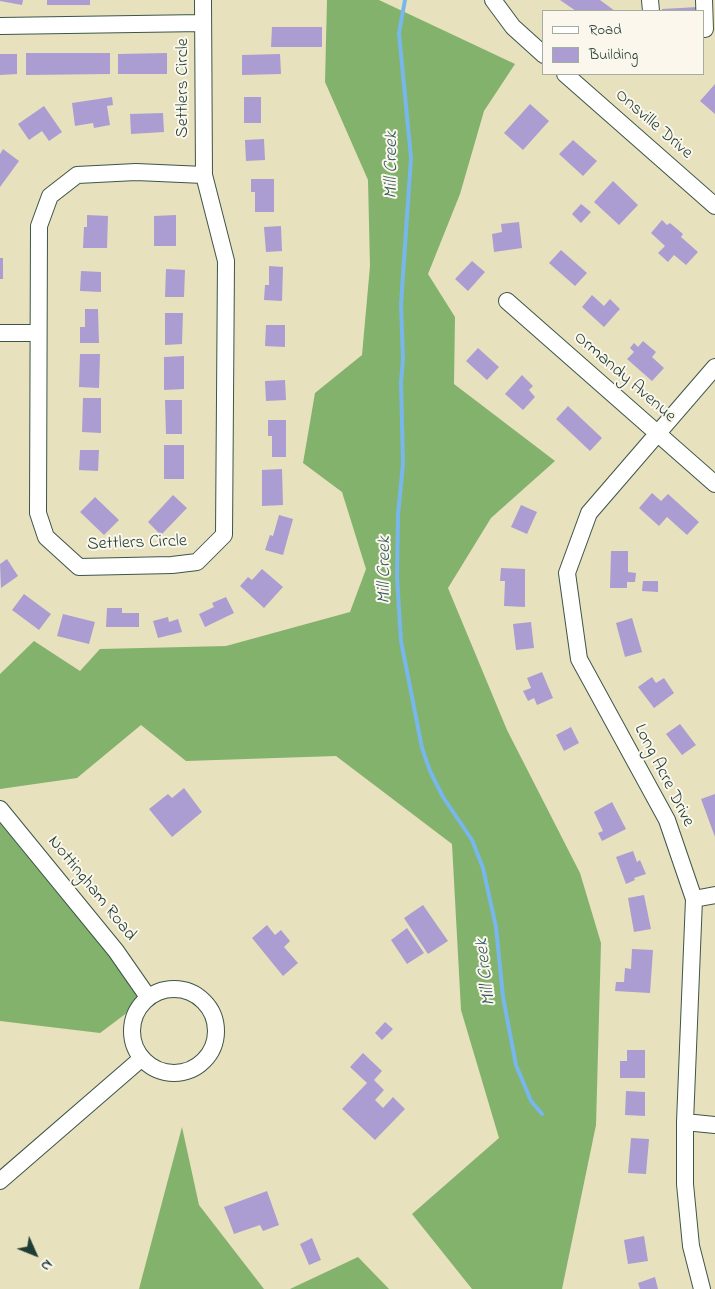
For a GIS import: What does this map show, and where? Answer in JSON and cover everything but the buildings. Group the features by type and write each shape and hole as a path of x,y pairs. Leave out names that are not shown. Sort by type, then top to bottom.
{"street":[{"name":"Settlers Circle","path":"203,0 204,175 226,261 224,535 197,562 172,565 79,567 46,537 38,513 39,226 50,196 77,175 136,172 204,175"},
{"path":"493,0 513,27 542,53"},
{"path":"0,26 203,24"},
{"name":"Onsville Drive","path":"566,75 715,206"},
{"name":"Ormandy Avenue","path":"507,302 715,484"},
{"path":"0,333 38,333"},
{"name":"Long Acre Drive","path":"702,1289 691,1246 686,1193 685,1122 694,899 667,820 579,659 568,573 589,513 715,367"},
{"name":"Nottingham Road","path":"0,808 110,944 148,997"},
{"path":"694,899 715,895"},
{"path":"172,989 195,994 211,1009 217,1033 210,1053 194,1069 173,1074 158,1070 142,1058 132,1040 136,1012 148,997 158,992 172,989"},
{"path":"0,1181 142,1058"},
{"path":"685,1122 715,1125"}],"green space":[{"path":"327,0 379,0 515,64 484,111 460,194 428,274 455,317 454,384 555,461 491,518 448,588 507,730 580,873 601,943 596,1125 562,1289 472,1289 412,1214 499,1138 461,1010 452,844 336,756 186,761 141,725 77,778 0,789 0,674 34,641 80,671 100,649 226,646 350,612 366,569 342,492 303,463 315,393 362,355 370,266 368,180 325,82"},
{"path":"0,809 148,997 100,1033 0,1021"},
{"path":"182,1127 199,1205 264,1289 139,1289"},
{"path":"358,1257 389,1289 290,1289"}],"waterway":[{"name":"Mill Creek","path":"405,0 399,33 411,158 401,304 403,464 398,515 397,577 401,641 422,748 430,771 443,797 472,840 483,868 496,927 503,997 516,1065 531,1101 542,1114"}]}
